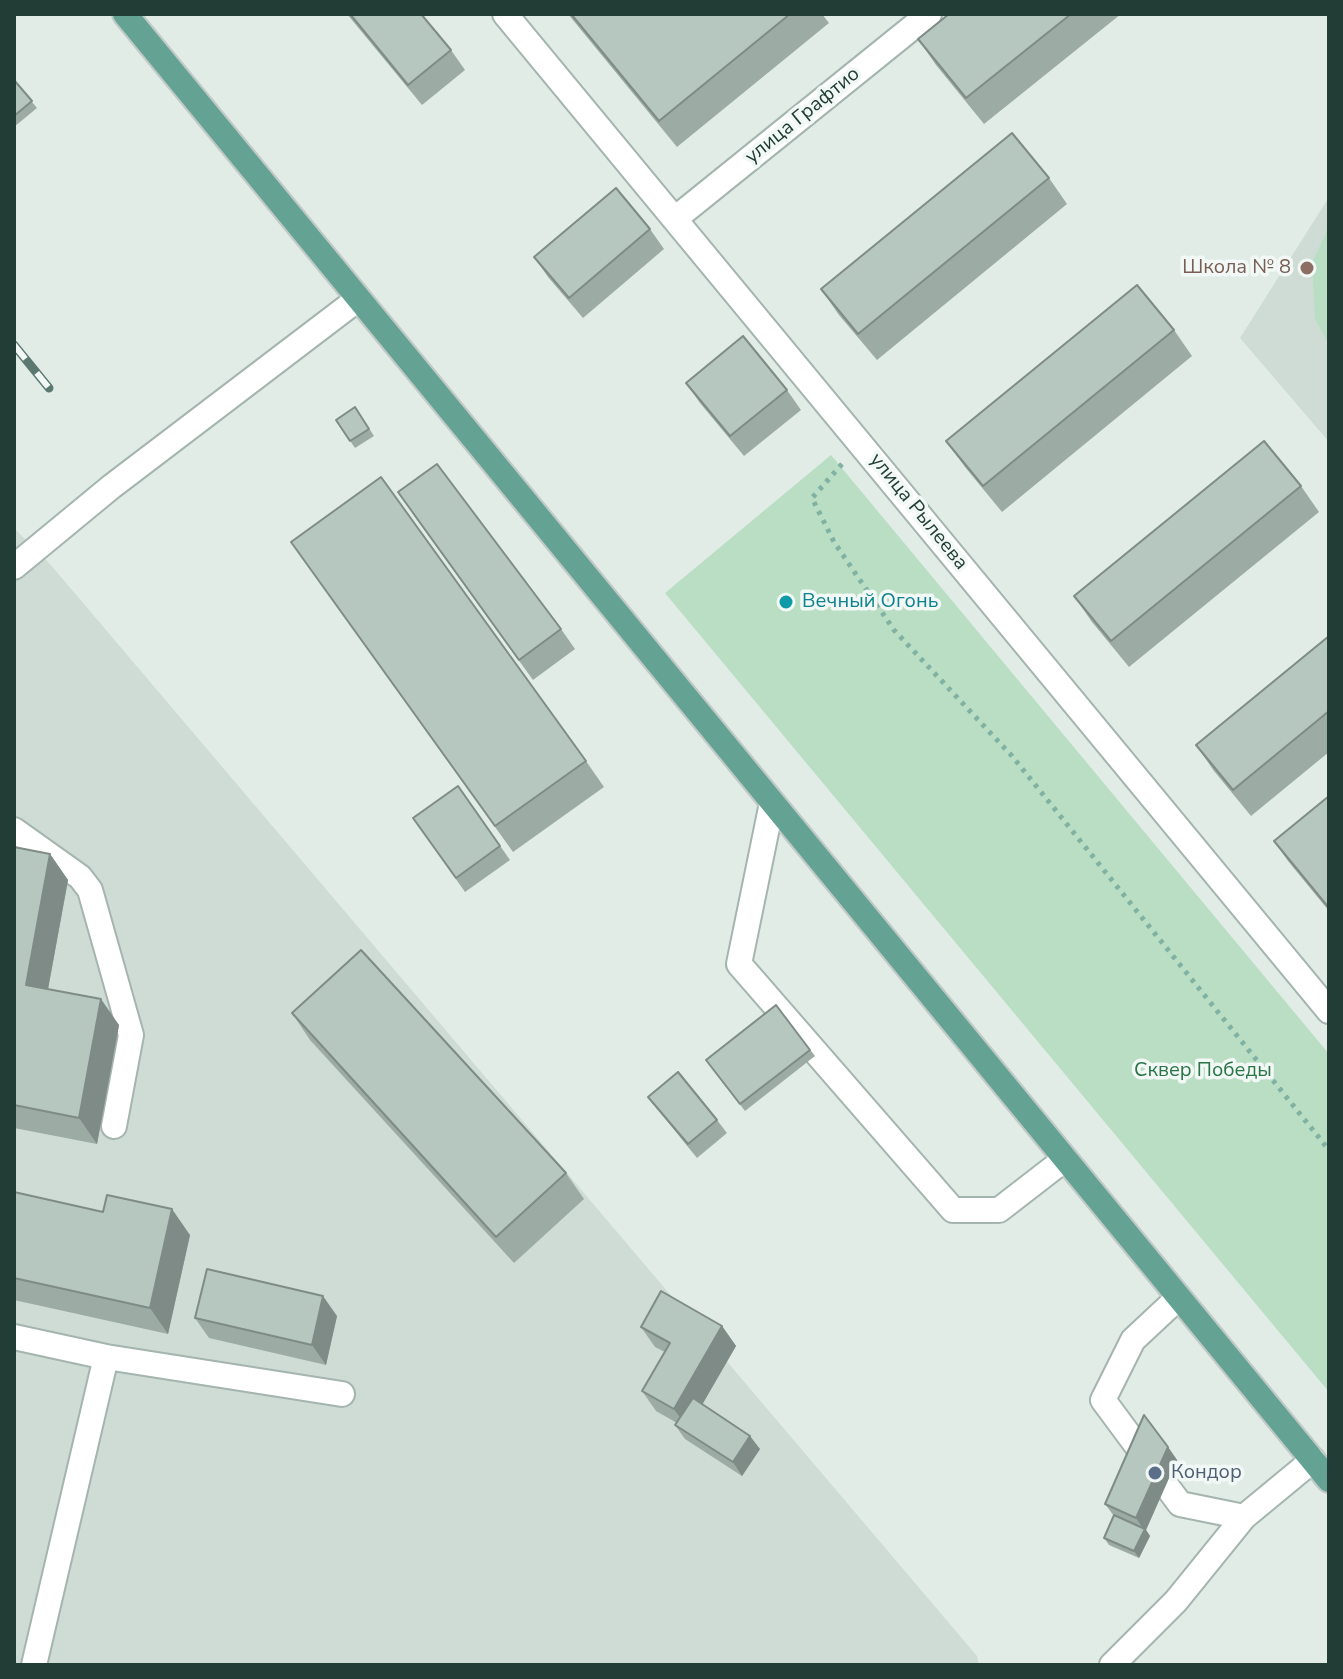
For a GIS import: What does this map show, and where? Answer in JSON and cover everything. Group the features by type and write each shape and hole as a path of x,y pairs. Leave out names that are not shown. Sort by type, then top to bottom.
{"main road":[{"path":"125,14 1329,1480"}],"street":[{"name":"улица Рылеева","path":"505,14 1329,1011"},
{"name":"улица Графтио","path":"676,218 929,14"},
{"path":"14,567 111,487 358,299"},
{"path":"772,803 739,964 953,1210 999,1210 1065,1159"},
{"path":"14,830 80,877 90,890 131,1035 114,1126"},
{"path":"1178,1298 1133,1340 1103,1400 1180,1504 1244,1517"},
{"path":"14,1337 106,1357 342,1394"},
{"path":"34,1665 106,1357"},
{"path":"1112,1665 1176,1601 1244,1517 1313,1460"}],"path":[{"path":"845,460 812,498 834,542 894,630 1012,756 1329,1150"}],"shaded area":[{"name":"Школа № 8","path":"1329,197 1329,442 1240,338"},
{"path":"14,528 50,564 977,1656 979,1665 14,1665"}],"green space":[{"path":"1329,226 1329,345 1315,319 1312,263"},
{"name":"Сквер Победы","path":"831,455 1329,1054 1329,1392 665,593"}],"building":[{"path":"350,14 421,14 451,50 408,85"},
{"path":"571,14 790,14 659,121"},
{"path":"949,14 1071,14 966,98 918,39"},
{"path":"14,80 32,101 14,116"},
{"path":"1012,133 1049,178 858,334 821,289"},
{"path":"616,188 650,229 569,298 534,257"},
{"path":"1137,285 1174,330 983,486 946,441"},
{"path":"743,336 787,390 730,436 686,383"},
{"path":"355,407 369,429 350,441 336,420"},
{"path":"1264,441 1301,486 1111,641 1074,596"},
{"path":"437,464 561,629 519,660 398,492"},
{"path":"381,477 586,761 495,826 291,542"},
{"path":"1329,636 1329,711 1233,790 1196,745"},
{"path":"458,786 500,846 456,878 413,818"},
{"path":"1329,796 1329,908 1274,841"},
{"path":"14,847 50,854 26,985 101,999 79,1118 14,1105"},
{"path":"361,950 566,1173 496,1237 292,1013"},
{"path":"776,1005 810,1050 740,1104 706,1060"},
{"path":"678,1072 717,1120 688,1144 648,1097"},
{"path":"14,1192 103,1212 107,1195 172,1209 150,1308 14,1278"},
{"path":"207,1269 323,1296 312,1345 195,1318"},
{"path":"661,1291 722,1326 674,1409 642,1391 670,1343 641,1327"},
{"path":"693,1398 750,1436 733,1462 675,1425"},
{"path":"1144,1415 1168,1447 1136,1518 1105,1504"},
{"path":"1114,1515 1145,1529 1134,1551 1104,1538"}],"railway":[{"path":"14,345 49,388"}],"place":[{"name":"Школа № 8","path":"1307,268"},
{"name":"Вечный Огонь","path":"786,602"},
{"name":"Кондор","path":"1155,1473"}]}
